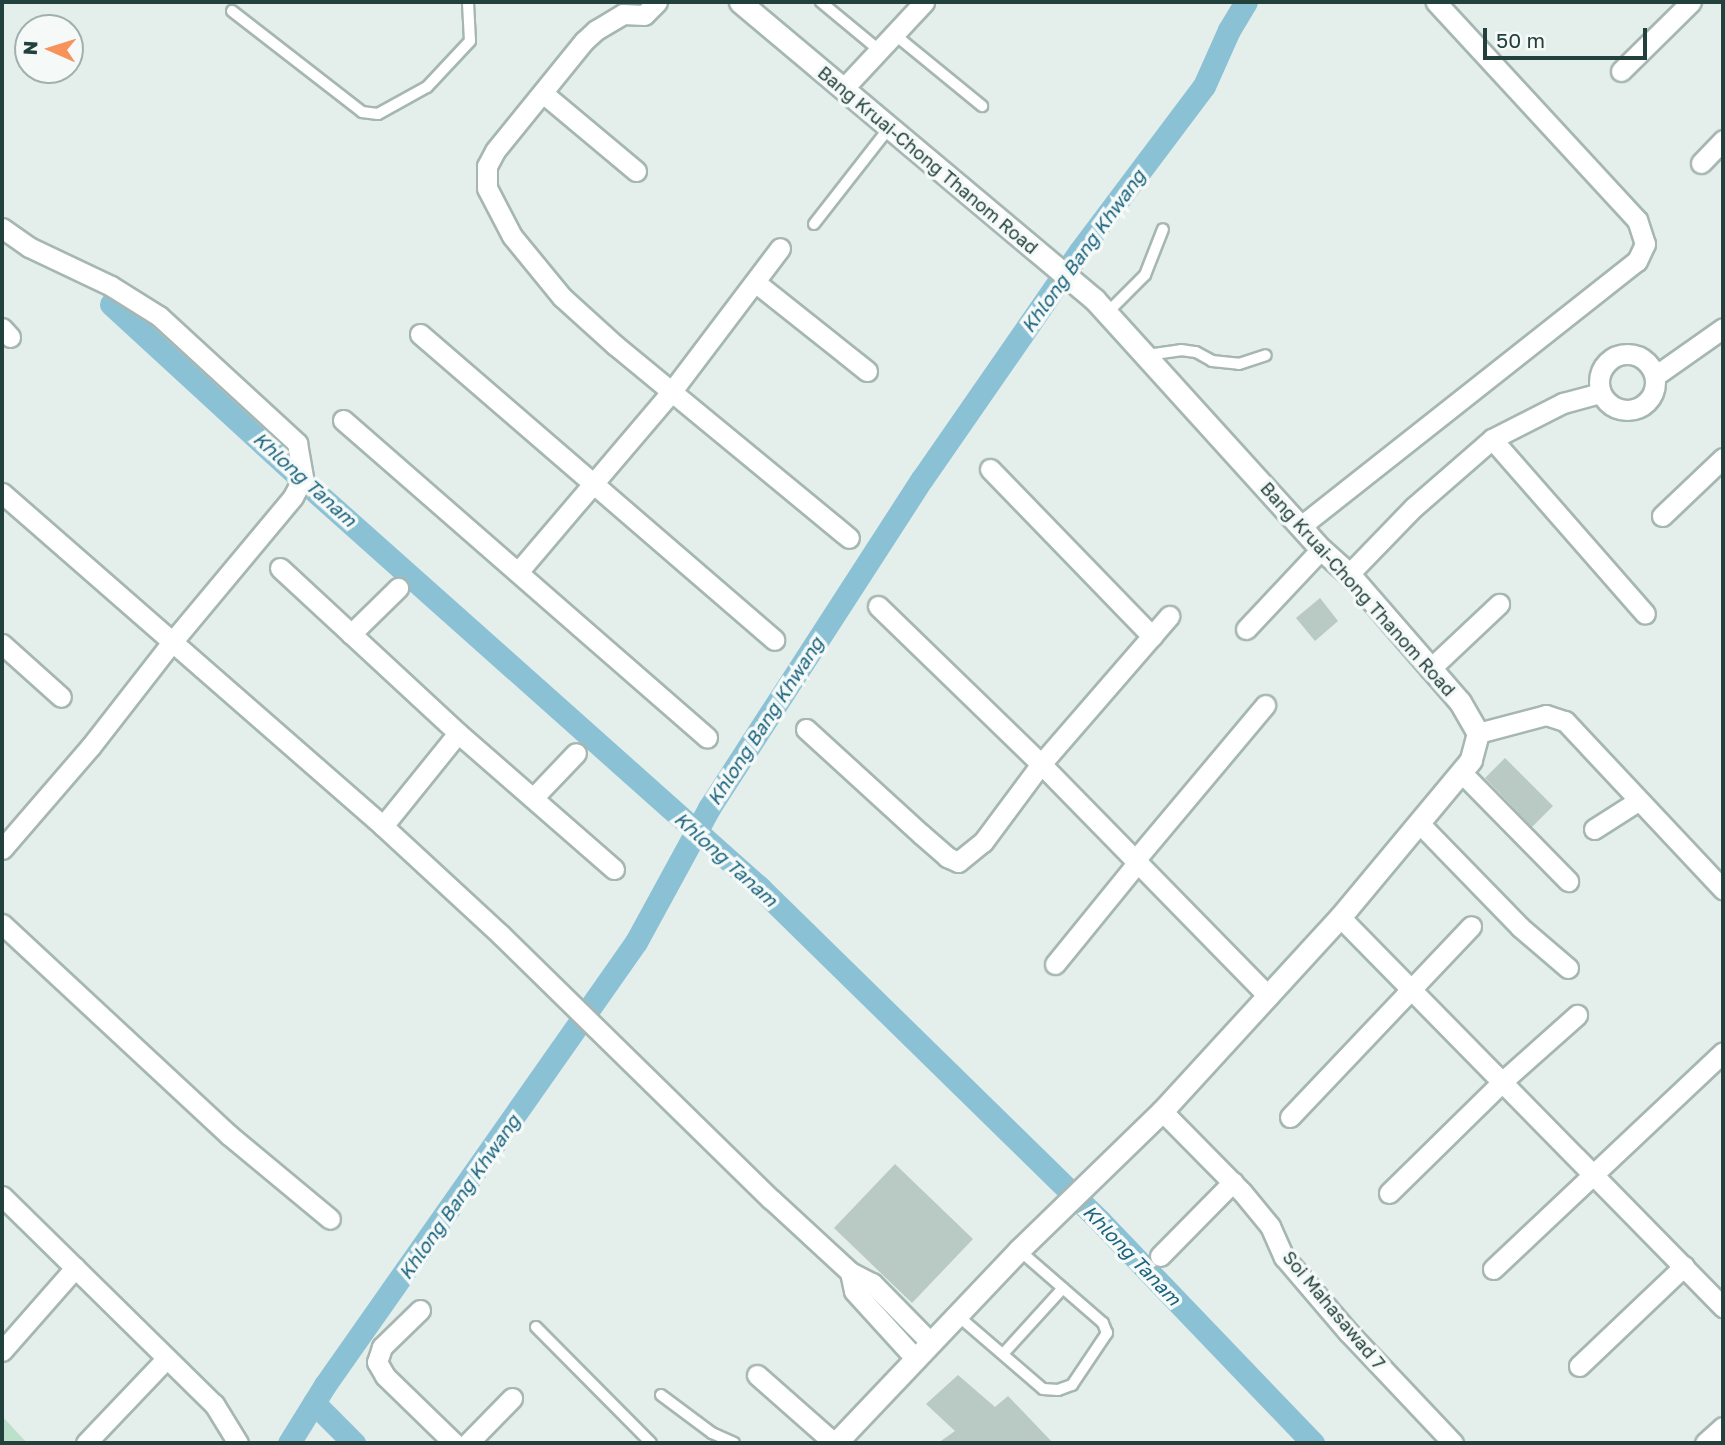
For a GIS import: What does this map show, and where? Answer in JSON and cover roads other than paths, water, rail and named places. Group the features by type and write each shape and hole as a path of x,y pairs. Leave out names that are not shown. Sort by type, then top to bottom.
{"street":[{"path":"657,2 644,15 625,8 596,30 495,151 487,166 487,188 512,236 562,297 849,538"},
{"name":"Bang Kruai-Chong Thanom Road","path":"740,2 1101,306 1321,549 1349,574 1460,702 1478,733"},
{"path":"843,89 924,2"},
{"path":"1301,526 1637,261 1645,244 1637,220 1436,2"},
{"path":"1621,71 1691,2"},
{"path":"544,94 636,172"},
{"path":"1701,163 1723,140"},
{"path":"2,228 29,247 111,286 159,316 297,443 303,478 293,497 172,642 91,746 2,849"},
{"path":"518,572 672,391 780,248"},
{"path":"754,282 867,371"},
{"path":"1655,376 1723,328"},
{"path":"420,334 775,640"},
{"path":"1619,354 1638,355 1655,376 1655,386 1647,402 1631,410 1612,407 1600,393 1598,383 1603,365 1619,354"},
{"path":"1349,574 1414,507 1492,439 1563,403 1600,393"},
{"path":"343,421 706,737"},
{"path":"1492,439 1645,614"},
{"path":"1662,516 1723,458"},
{"path":"990,469 1152,636"},
{"path":"2,493 383,826 501,935 599,1034 850,1272 872,1283 930,1342"},
{"path":"1246,629 1321,549"},
{"path":"280,568 458,733 614,869"},
{"path":"351,634 398,588"},
{"path":"1430,668 1499,604"},
{"path":"878,606 1041,764 1137,861 1198,928 1268,996"},
{"path":"806,729 947,857 958,862 983,842 1041,764 1169,616"},
{"path":"2,643 61,697"},
{"path":"1055,964 1265,705"},
{"path":"757,1375 835,1443 1019,1250 1162,1111 1340,917 1471,760 1478,733 1546,715 1565,721 1637,801 1723,889"},
{"path":"383,826 458,733"},
{"path":"533,798 576,753"},
{"path":"1461,772 1567,881"},
{"path":"1594,829 1637,801"},
{"path":"1419,823 1520,927 1568,968"},
{"path":"1340,917 1504,1080 1723,1307"},
{"path":"2,924 229,1135 330,1219"},
{"path":"1290,1117 1471,926"},
{"path":"1389,1193 1504,1080 1577,1015"},
{"path":"1493,1269 1723,1052"},
{"name":"Soi Mahasawad 7","path":"1162,1111 1233,1182 1270,1226 1284,1257 1348,1332 1453,1443"},
{"path":"1160,1256 1233,1182"},
{"path":"2,1196 214,1404 238,1443"},
{"path":"1579,1366 1684,1266"},
{"path":"2,1351 75,1268"},
{"path":"850,1272 854,1291 915,1357"},
{"path":"419,1310 382,1348 377,1362 385,1376 454,1443"},
{"path":"86,1443 167,1358"},
{"path":"468,1443 512,1398"},
{"path":"1705,1443 1723,1427"}],"lane":[{"path":"232,11 362,112 378,114 427,87 470,41 468,2"},
{"path":"821,2 879,50"},
{"path":"894,34 982,106"},
{"path":"814,224 889,128"},
{"path":"1101,306 1145,275 1163,229"},
{"path":"1147,355 1181,350 1196,352 1212,361 1239,364 1266,355"},
{"path":"957,1315 1043,1388 1058,1390 1072,1385 1107,1333 1103,1324 1019,1250"},
{"path":"1003,1354 1063,1288"},
{"path":"536,1327 652,1443"},
{"path":"662,1395 712,1433 734,1443"}],"waterway":[{"name":"Khlong Bang Khwang","path":"289,1443 325,1385 636,942 709,808 922,479 1080,251 1204,86 1229,30 1246,2"},
{"name":"Khlong Tanam","path":"111,304 310,487 760,888 1100,1221 1313,1443"},
{"path":"314,1403 354,1443"}]}
